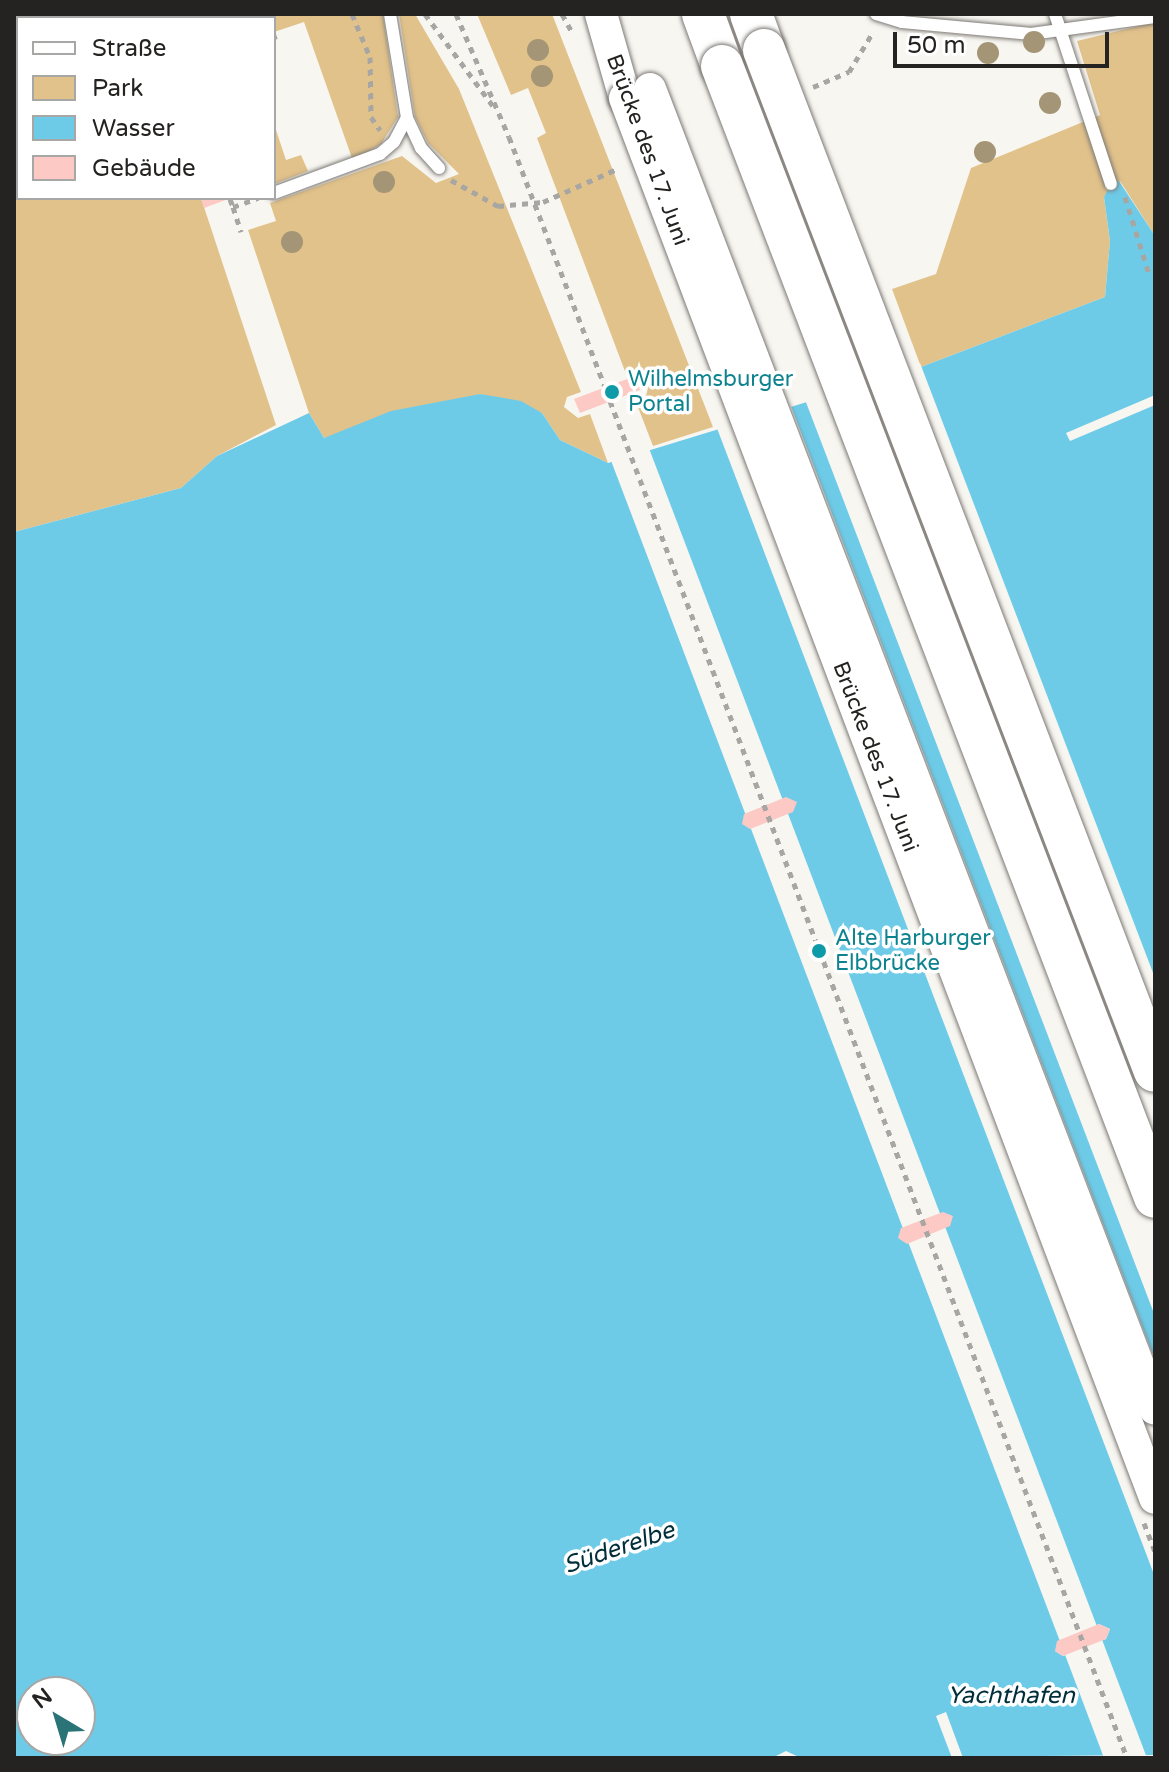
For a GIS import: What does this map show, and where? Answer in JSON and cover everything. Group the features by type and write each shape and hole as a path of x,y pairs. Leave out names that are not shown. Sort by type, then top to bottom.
{"highway":[{"path":"703,14 1155,1197"},
{"path":"758,32 1155,1071"}],"main road":[{"name":"Brücke des 17. Juni","path":"601,14 638,93 1155,1409"},
{"name":"Brücke des 17. Juni","path":"610,14 1155,1498"}],"lane":[{"path":"390,14 407,118 421,148 439,168"},
{"path":"876,14 902,22 1061,32 1155,17"},
{"path":"1055,14 1115,182"},
{"path":"276,192 369,159 394,142 407,118"}],"path":[{"path":"352,14 370,57 371,117 394,142"},
{"path":"425,14 502,118"},
{"path":"456,14 502,118 605,387"},
{"path":"1115,182 1149,274"},
{"path":"230,200 241,232"},
{"path":"233,207 253,200"},
{"path":"610,401 1127,1758"}],"green space":[{"path":"14,14 383,14 398,117 381,144 353,161 304,22 276,31 276,16 16,16 16,200 202,200 276,425 217,456 181,488 14,532"},
{"path":"399,14 415,14 459,89 581,392 567,397 564,407 578,418 590,414 608,463 560,440 542,413 480,394 324,438 309,413 248,230 276,221 270,203 402,156 436,183 459,174 428,143 415,117"},
{"path":"477,14 552,14 713,427 653,446 636,402 646,396 650,380 638,369 626,374 537,138 546,133 528,88 511,95"},
{"path":"1155,22 1155,236 1120,181 1104,197 1110,241 1105,297 921,367 892,289 936,274 971,168 1100,115 1077,41"},
{"path":"276,130 286,160 301,155 308,171 276,183"}],"water":[{"path":"1119,181 1155,236 1155,1755 801,1758 786,1751 772,1758 14,1758 14,532 181,488 217,456 309,413 324,438 391,411 480,394 521,401 542,413 560,440 608,463 921,367 1105,297 1110,241 1104,197 1111,184","holes":["1099,1624 1110,1629 1106,1639 1063,1656 1055,1651"]}],"pier":[{"path":"920,363 1155,978 1155,1316 804,397"},
{"path":"1155,395 1155,405 1070,441 1066,433"},
{"path":"789,401 1155,1360 1155,1577 715,423"},
{"name":"Alte Harburger Elbbrücke","path":"647,443 1098,1629 1061,1644 610,458"},
{"path":"1101,1637 1147,1758 1104,1758 1064,1652"},
{"path":"946,1712 963,1758 952,1758 936,1716"}],"building":[{"path":"202,200 226,200 204,208"},
{"name":"Wilhelmsburger Portal","path":"635,376 640,390 580,413 574,399"},
{"path":"786,797 797,802 793,812 750,829 742,824 744,814"},
{"path":"943,1212 953,1216 950,1226 907,1244 898,1238 901,1228"},
{"path":"1099,1624 1110,1629 1106,1639 1063,1656 1055,1651 1057,1641"}],"place":[{"name":"Wilhelmsburger Portal","path":"612,392"},
{"name":"Alte Harburger Elbbrücke","path":"819,951"}],"water label":[{"name":"Süderelbe","path":"619,1548"},
{"name":"Yachthafen","path":"1011,1696"}]}
